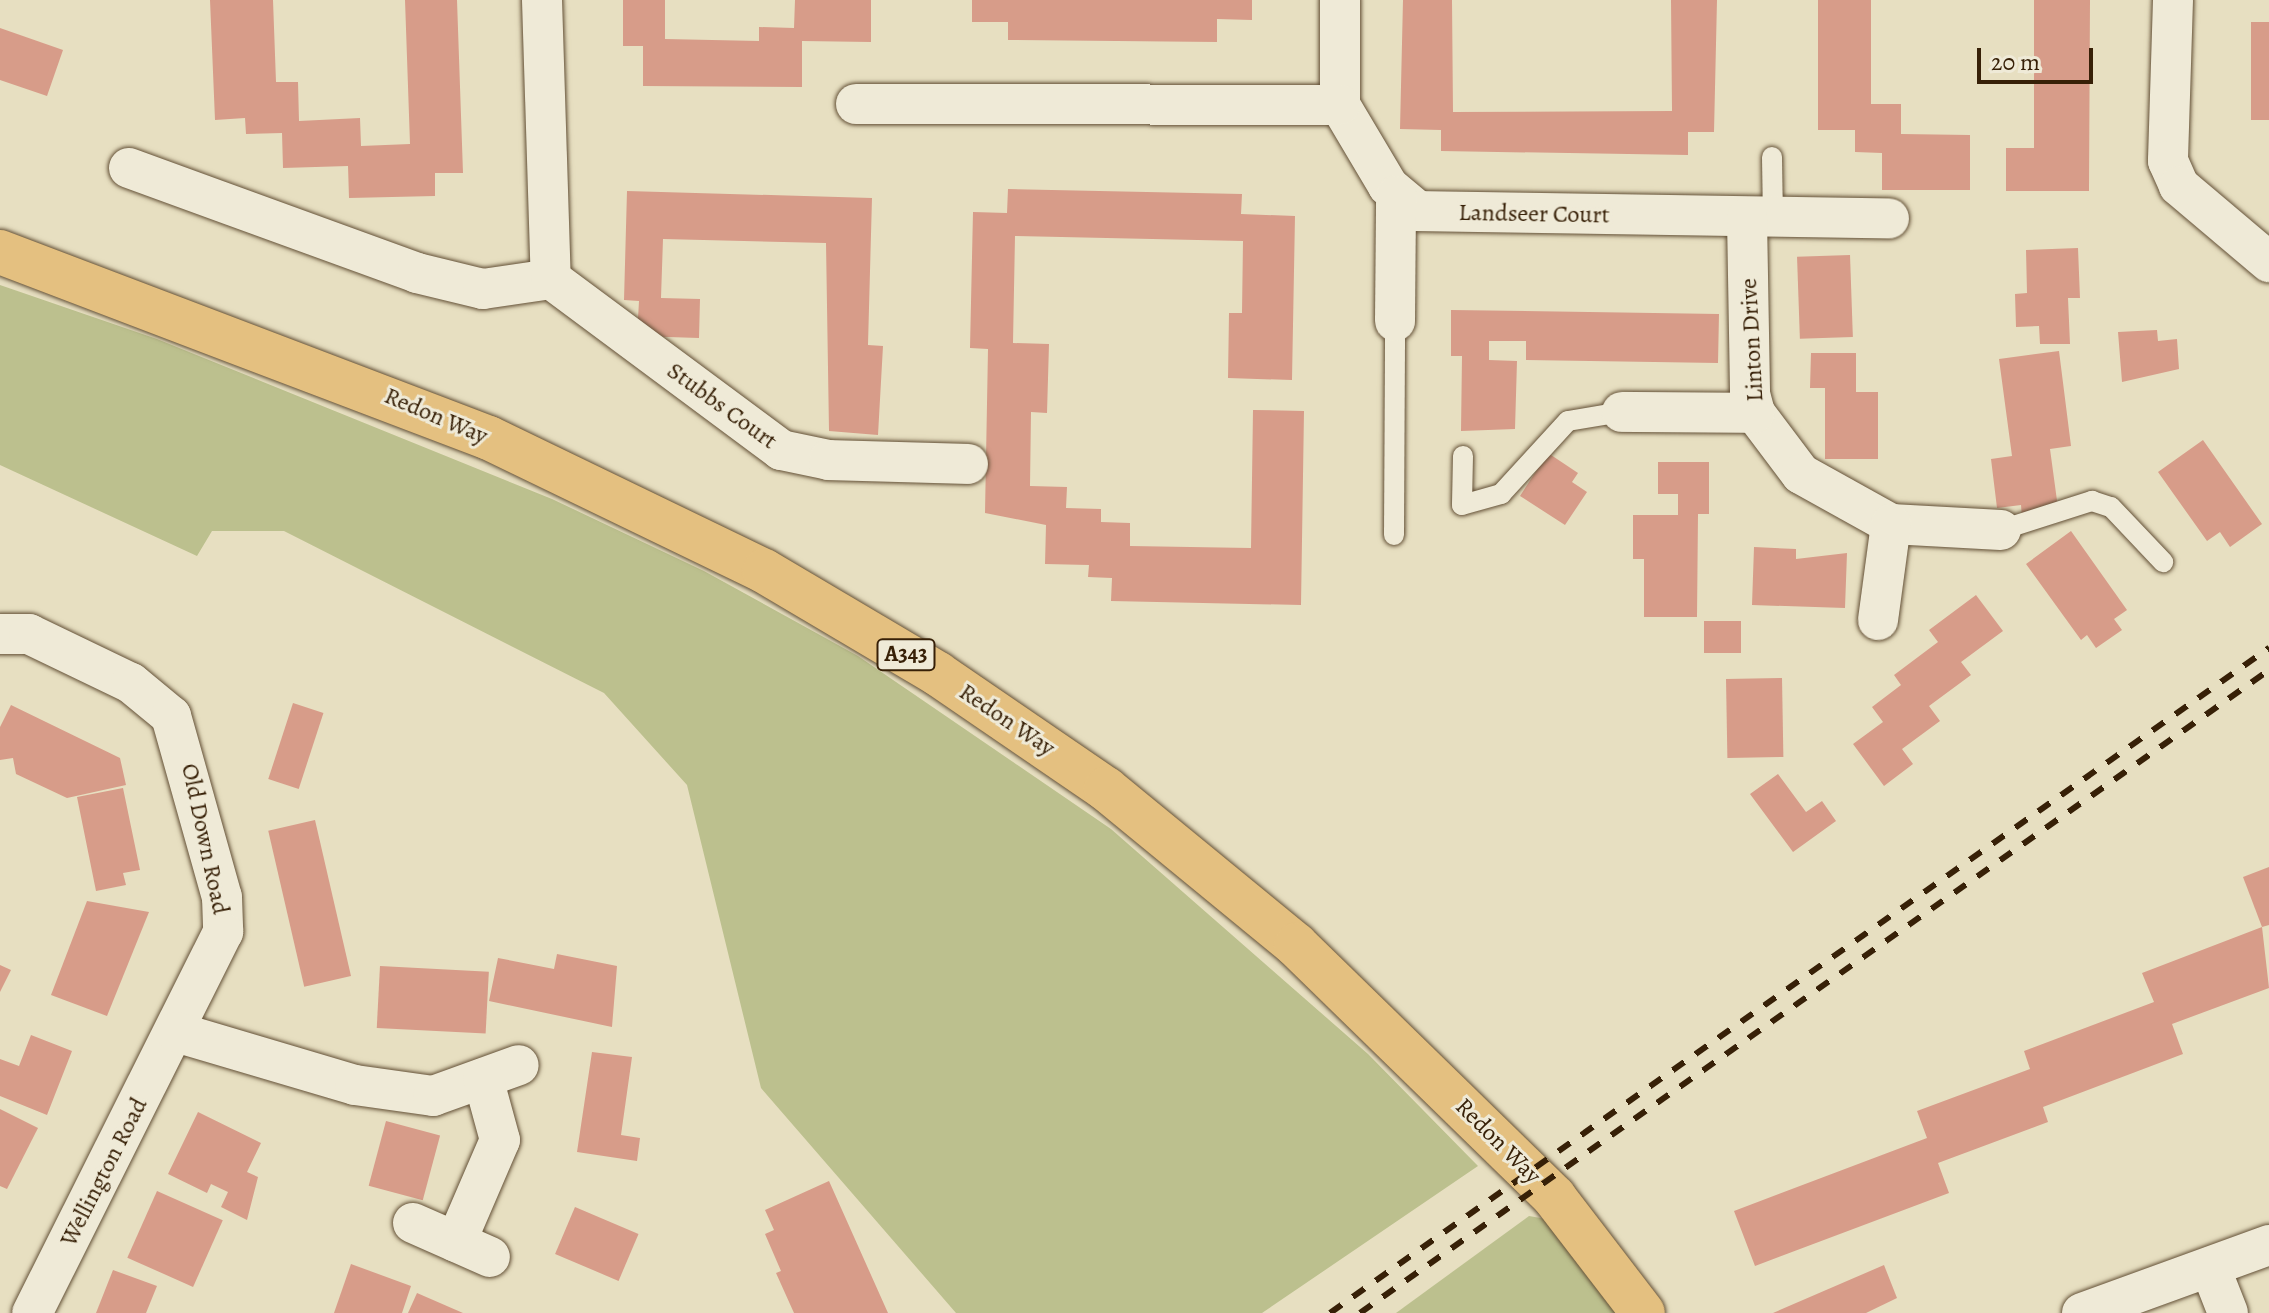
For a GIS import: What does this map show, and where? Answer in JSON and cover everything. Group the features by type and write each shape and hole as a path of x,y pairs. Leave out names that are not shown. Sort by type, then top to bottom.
{"main road":[{"name":"Redon Way","path":"0,252 529,456 764,571 938,674 1106,789 1296,945 1554,1197 1643,1313"}],"street":[{"path":"129,168 417,273 483,289 551,279 542,0"},
{"path":"1340,0 1340,105 1396,196 1395,321"},
{"path":"2173,0 2168,161 2179,186 2256,246"},
{"path":"856,104 1340,105"},
{"name":"Landseer Court","path":"1396,196 1418,211 1889,218"},
{"name":"Linton Drive","path":"1760,218 1755,413 1801,474 1891,524 2001,530"},
{"name":"Stubbs Court","path":"551,279 781,450 829,460 968,464"},
{"path":"1622,412 1755,413"},
{"path":"1878,620 1891,524"},
{"name":"Old Down Road","path":"0,634 29,634 131,683 181,734 209,837 223,932 176,1032"},
{"path":"176,1032 355,1085 433,1096 501,1072 500,1140 473,1249 413,1223"},
{"name":"Wellington Road","path":"32,1313 176,1032"},
{"path":"2082,1313 2269,1245"},
{"path":"2210,1267 2228,1313"}],"lane":[{"path":"1760,218 1772,157"},
{"path":"1394,535 1395,321"},
{"path":"1463,456 1462,505 1501,494 1568,421 1622,412"},
{"path":"2001,530 2092,501 2111,507 2163,562"}],"green space":[{"path":"0,285 157,339 552,499 704,571 858,656 1111,829 1368,1054 1478,1166 1262,1313 956,1313 761,1088 687,785 604,693 284,531 212,531 197,556 0,465"},
{"path":"1529,1216 1546,1219 1619,1313 1396,1313"}],"building":[{"path":"210,0 273,0 276,82 298,82 299,121 360,118 361,146 410,144 405,0 457,0 463,173 435,173 435,196 349,198 348,166 283,168 282,133 246,134 245,118 215,120"},
{"path":"623,0 665,0 665,39 759,41 759,27 794,28 795,0 871,0 871,42 802,41 802,87 643,86 643,46 623,46"},
{"path":"972,0 1252,0 1252,20 1217,19 1217,42 1008,40 1008,22 972,22"},
{"path":"1403,0 1452,0 1453,112 1672,111 1671,0 1717,0 1714,132 1688,132 1688,155 1441,151 1441,130 1400,129"},
{"path":"1818,0 1871,0 1871,104 1901,104 1901,134 1970,135 1970,190 1882,190 1882,153 1855,152 1855,130 1818,130"},
{"path":"2034,0 2090,0 2089,191 2006,191 2006,148 2034,148"},
{"path":"2251,22 2269,22 2269,120 2251,120"},
{"path":"0,28 63,50 47,96 0,80"},
{"path":"1008,189 1242,194 1241,214 1295,216 1292,380 1228,378 1229,313 1242,313 1243,241 1015,236 1013,343 1049,344 1047,413 1031,412 1030,486 1067,487 1066,508 1101,509 1101,522 1130,523 1130,546 1251,548 1253,410 1304,411 1301,605 1111,601 1112,578 1088,577 1089,565 1045,564 1046,525 985,513 988,349 970,348 973,212 1007,213"},
{"path":"627,191 872,198 868,345 883,346 878,435 829,431 826,243 663,239 661,298 700,299 699,338 637,336 639,301 624,300"},
{"path":"2078,248 2080,298 2068,298 2070,344 2040,344 2039,326 2016,327 2015,294 2027,293 2026,250"},
{"path":"1850,255 1853,337 1800,339 1797,257"},
{"path":"1451,310 1719,314 1718,363 1526,360 1526,341 1489,341 1489,360 1517,361 1515,429 1461,431 1462,356 1451,356"},
{"path":"2157,330 2158,341 2177,339 2179,369 2122,382 2118,332"},
{"path":"2059,351 2071,446 2050,449 2058,508 2022,517 2021,505 1997,508 1991,459 2012,456 1999,359"},
{"path":"1811,353 1856,353 1856,392 1878,392 1878,459 1825,459 1825,388 1810,388"},
{"path":"2203,440 2262,524 2230,547 2220,532 2207,541 2158,472"},
{"path":"1548,453 1578,473 1572,482 1587,492 1565,525 1520,496"},
{"path":"1658,462 1709,462 1709,514 1698,514 1697,617 1644,617 1644,559 1633,559 1633,515 1678,515 1678,494 1658,494"},
{"path":"2071,531 2127,610 2114,619 2122,630 2096,648 2087,635 2081,640 2026,564"},
{"path":"1754,547 1796,549 1796,559 1847,553 1845,608 1752,605"},
{"path":"1976,595 2003,631 1961,662 1971,675 1929,706 1940,721 1902,749 1913,764 1884,786 1853,744 1883,722 1872,707 1901,685 1894,675 1938,642 1929,630"},
{"path":"1704,621 1741,621 1741,653 1704,653"},
{"path":"1782,678 1783,757 1727,758 1726,679"},
{"path":"293,703 323,713 299,789 268,779"},
{"path":"11,705 120,758 126,785 67,798 16,774 13,758 0,760 0,727"},
{"path":"1778,774 1806,812 1822,801 1836,821 1793,852 1750,794"},
{"path":"123,788 140,870 123,873 126,885 96,891 77,797"},
{"path":"315,820 351,976 304,987 268,831"},
{"path":"2269,867 2269,925 2262,927 2243,877"},
{"path":"87,901 149,912 107,1016 51,995"},
{"path":"2262,927 2269,988 2172,1024 2183,1054 2043,1107 2048,1122 1938,1163 1949,1193 1755,1266 1734,1211 1927,1138 1917,1111 2030,1069 2024,1051 2154,1002 2142,973"},
{"path":"557,954 617,966 612,1027 489,1001 498,958 554,969"},
{"path":"0,965 11,970 0,992"},
{"path":"380,966 489,972 486,1034 377,1028"},
{"path":"31,1035 72,1051 47,1115 0,1096 0,1059 19,1066"},
{"path":"592,1052 632,1057 621,1135 640,1138 637,1161 577,1152"},
{"path":"0,1109 38,1128 7,1189 0,1186"},
{"path":"198,1112 261,1143 247,1172 258,1177 247,1220 221,1207 228,1192 211,1184 207,1193 168,1174"},
{"path":"386,1121 440,1135 423,1200 369,1186"},
{"path":"829,1181 888,1313 794,1313 776,1273 781,1271 765,1234 774,1230 765,1210"},
{"path":"157,1191 223,1220 193,1287 127,1258"},
{"path":"575,1207 639,1234 619,1281 555,1254"},
{"path":"351,1264 411,1286 402,1313 334,1313"},
{"path":"1884,1265 1897,1298 1866,1313 1773,1313"},
{"path":"113,1270 157,1286 146,1313 96,1313"},
{"path":"417,1293 463,1313 408,1313"}],"railway":[{"path":"1330,1313 2269,648"},
{"path":"1360,1313 2269,670"}]}
